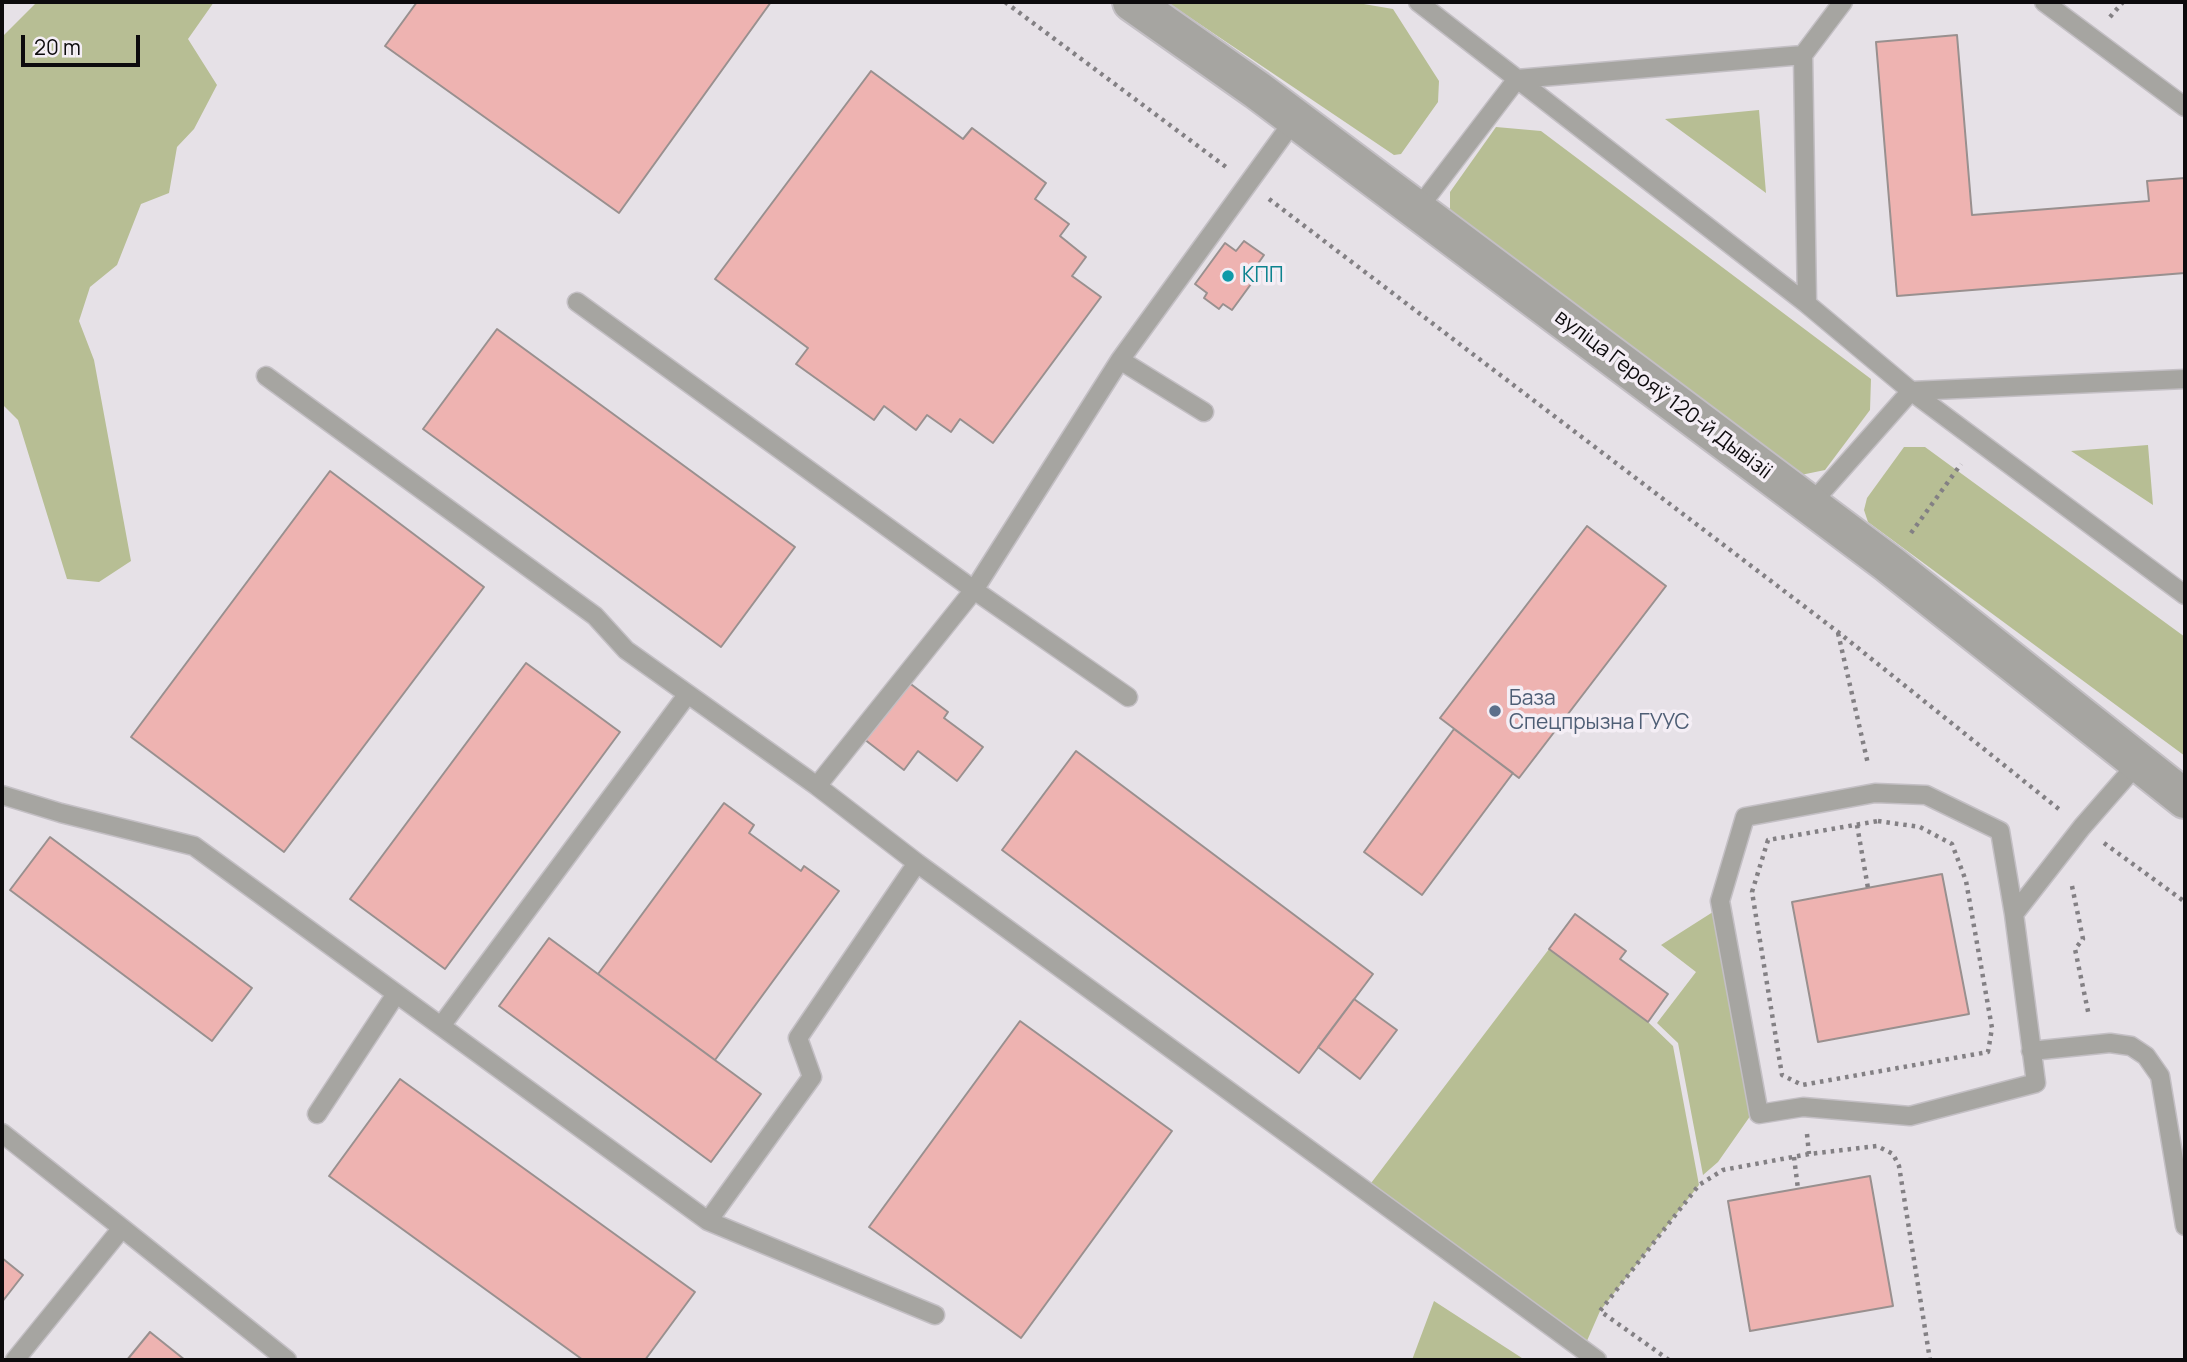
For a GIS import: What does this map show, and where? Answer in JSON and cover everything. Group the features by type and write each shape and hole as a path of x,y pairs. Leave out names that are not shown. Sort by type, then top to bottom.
{"street":[{"name":"вуліца Герояў 120-й Дывізіі","path":"1132,2 1295,119 1889,564 2185,799"}],"lane":[{"path":"1418,2 1807,304 1911,391 2185,595"},
{"path":"1807,304 1803,55 1843,2"},
{"path":"2044,2 2185,107"},
{"path":"1417,211 1517,79 1803,55"},
{"path":"817,786 974,590 1120,360 1295,119"},
{"path":"577,302 974,590 1128,697"},
{"path":"1120,360 1204,412"},
{"path":"266,376 595,615 626,650 817,786 917,863 1597,1360"},
{"path":"1810,505 1911,391 2185,379"},
{"path":"441,1026 688,695"},
{"path":"2014,914 2082,827 2138,763"},
{"path":"1875,793 1926,795 2000,831 2014,914 2036,1083 1910,1116 1803,1107 1759,1114 1720,901 1745,817 1875,793"},
{"path":"2,795 61,813 194,846 708,1221 935,1315"},
{"path":"708,1221 812,1077 798,1038 917,863"},
{"path":"317,1114 396,994"},
{"path":"2031,1051 2110,1043 2131,1046 2146,1056 2160,1076 2185,1226"},
{"path":"2,1133 287,1360"},
{"path":"15,1360 122,1228"}],"path":[{"path":"1005,2 1247,182 1838,632 2082,827 2185,902"},
{"path":"2108,20 2123,2"},
{"path":"1910,534 1978,441"},
{"path":"1838,632 1875,793"},
{"path":"1878,821 1920,827 1952,844 1966,881 1990,1014 1992,1028 1988,1052 1802,1085 1782,1075 1752,892 1768,840 1857,825 1878,821"},
{"path":"1857,825 1868,888"},
{"path":"2082,827 2071,877 2083,939 2075,949 2094,1044"},
{"path":"1670,1360 1600,1311 1699,1185 1723,1170 1877,1146 1893,1154 1899,1166 1930,1360"},
{"path":"1794,1157 1798,1189"}],"green space":[{"path":"37,2 214,2 188,39 217,85 194,129 177,147 169,193 141,204 117,265 90,287 79,321 94,360 131,561 99,582 67,579 18,420 2,404 2,37"},
{"path":"1167,2 1352,2 1393,9 1439,81 1438,102 1401,154 1394,155"},
{"path":"1759,110 1766,193 1665,119"},
{"path":"1496,127 1541,131 1871,379 1870,410 1825,470 1796,476 1450,222 1450,192"},
{"path":"2148,445 2153,505 2071,451"},
{"path":"1904,447 1925,447 2185,637 2185,756 1868,522 1864,510 1867,498"},
{"path":"1716,910 1753,1112 1718,1162 1703,1175 1678,1043 1657,1023 1696,972 1661,945"},
{"path":"1549,949 1648,1022 1673,1046 1699,1185 1600,1311 1583,1350 1365,1191"},
{"path":"1434,1301 1525,1360 1412,1360"}],"building":[{"path":"417,2 771,2 619,213 385,46"},
{"path":"1957,35 1972,215 2149,201 2147,181 2185,178 2185,273 1897,296 1876,42"},
{"path":"871,71 963,139 972,128 1046,183 1035,199 1069,224 1060,236 1086,257 1072,276 1101,297 993,443 960,419 951,432 927,415 916,430 884,406 874,420 796,364 808,348 715,279"},
{"name":"КПП","path":"1244,241 1264,255 1257,265 1262,269 1232,310 1223,304 1219,309 1204,298 1207,293 1195,284 1225,243 1236,251"},
{"path":"497,329 795,547 721,647 423,429"},
{"path":"330,471 484,587 284,852 131,737"},
{"path":"1587,526 1666,586 1519,778 1440,718"},
{"path":"526,663 620,732 445,969 350,899"},
{"path":"908,682 948,712 944,718 983,747 957,781 918,751 904,770 864,739"},
{"path":"1454,729 1513,773 1422,895 1364,852"},
{"path":"1076,751 1373,974 1299,1073 1002,850"},
{"path":"724,803 754,825 749,833 801,871 804,866 839,891 715,1060 598,974"},
{"path":"50,837 252,988 212,1041 10,890"},
{"path":"1942,874 1969,1014 1818,1042 1792,902"},
{"path":"1575,914 1626,951 1620,959 1668,994 1648,1022 1549,949"},
{"path":"549,938 761,1094 711,1162 499,1006"},
{"path":"1354,999 1397,1030 1360,1079 1318,1047"},
{"path":"1020,1021 1172,1131 1021,1338 869,1227"},
{"path":"400,1079 695,1292 645,1360 583,1360 329,1176"},
{"path":"1870,1176 1893,1306 1750,1331 1728,1201"},
{"path":"2,1258 23,1275 2,1302"},
{"path":"150,1332 185,1360 127,1360"}],"place":[{"name":"КПП","path":"1228,276"},
{"name":"База Спецпрызна ГУУС","path":"1495,711"}]}
